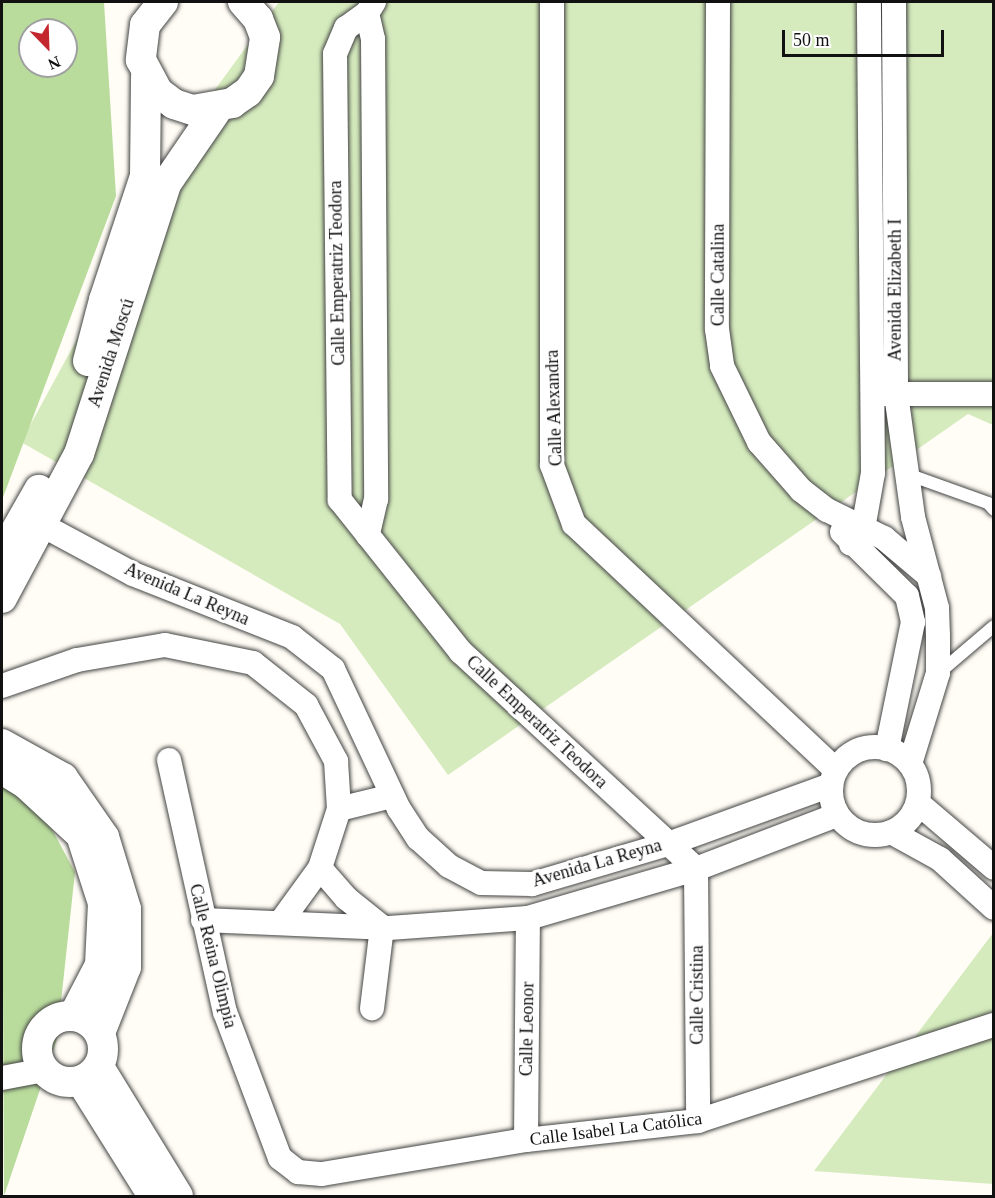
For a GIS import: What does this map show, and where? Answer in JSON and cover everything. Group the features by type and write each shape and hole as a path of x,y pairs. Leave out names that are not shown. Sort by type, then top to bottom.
{"street":[{"name":"Calle Alexandra","path":"552,2 552,465 574,524 833,777"},
{"name":"Calle Catalina","path":"717,2 717,329 722,366 759,442 801,490 857,537 869,556 907,596 913,622 887,749"},
{"name":"Avenida Elizabeth I","path":"869,2 871,214 884,394 906,474 929,576"},
{"name":"Avenida Elizabeth I","path":"857,537 873,473 884,394 895,216 894,2"},
{"name":"Avenida Moscú","path":"2,555 59,454 107,333 156,180 147,76 140,42 156,4"},
{"path":"147,76 158,92 174,104 193,110 218,108 248,92 259,76 265,38 259,7"},
{"name":"Calle Emperatriz Teodora","path":"368,535 376,499 371,8"},
{"name":"Calle Emperatriz Teodora","path":"371,8 346,28 334,54 340,500 461,652 696,869"},
{"path":"870,63 894,66"},
{"name":"Avenida Moscú","path":"156,180 218,108"},
{"path":"871,214 895,216"},
{"name":"Avenida Moscú","path":"2,598 79,454 107,333"},
{"path":"884,394 993,394"},
{"name":"Avenida La Reyna","path":"42,525 133,574 292,637 333,669 392,796 418,838 449,867 481,883 532,884 668,844 833,777"},
{"name":"Calle Catalina","path":"857,537 884,538 929,576"},
{"path":"910,764 938,674 937,608 929,576"},
{"path":"240,660 250,621"},
{"path":"2,686 77,660 165,645 253,663 306,705 336,761 339,809 320,868 280,923"},
{"path":"2,744 63,778 104,837 126,909 126,967 100,1033 104,1056 90,1074 61,1081 44,1070 38,1060 38,1038 52,1020 74,1015 84,1018 100,1033"},
{"path":"891,832 912,815 918,803 918,782 910,764 887,749 859,750 833,777 837,814 861,833 891,832 940,859 993,908"},
{"name":"Calle Reina Olimpia","path":"169,760 225,1012 280,1158 298,1172"},
{"path":"2,769 26,784 81,835 103,903 100,965 74,1015"},
{"path":"339,809 392,796"},
{"path":"918,803 993,868"},
{"name":"Avenida La Reyna","path":"203,920 382,927 528,918 696,869 837,814"},
{"path":"320,868 346,898 382,927 372,1008"},
{"name":"Calle Cristina","path":"696,869 698,1121"},
{"name":"Calle Leonor","path":"526,1140 528,918"},
{"name":"Calle Isabel La Católica","path":"298,1172 322,1174 526,1140 698,1121 993,1025"},
{"path":"2,1078 44,1070"},
{"path":"90,1074 153,1197"},
{"path":"90,1074 178,1197"}],"lane":[{"path":"906,474 988,503 993,510"},
{"path":"938,674 993,626"}],"green space":[{"path":"2,2 104,2 116,196 2,500"},
{"path":"279,2 993,2 993,425 968,414 448,775 340,624 21,442 206,102"},
{"path":"2,774 29,787 75,872 57,1039 4,1196"},
{"path":"993,933 993,1184 814,1171"}]}
